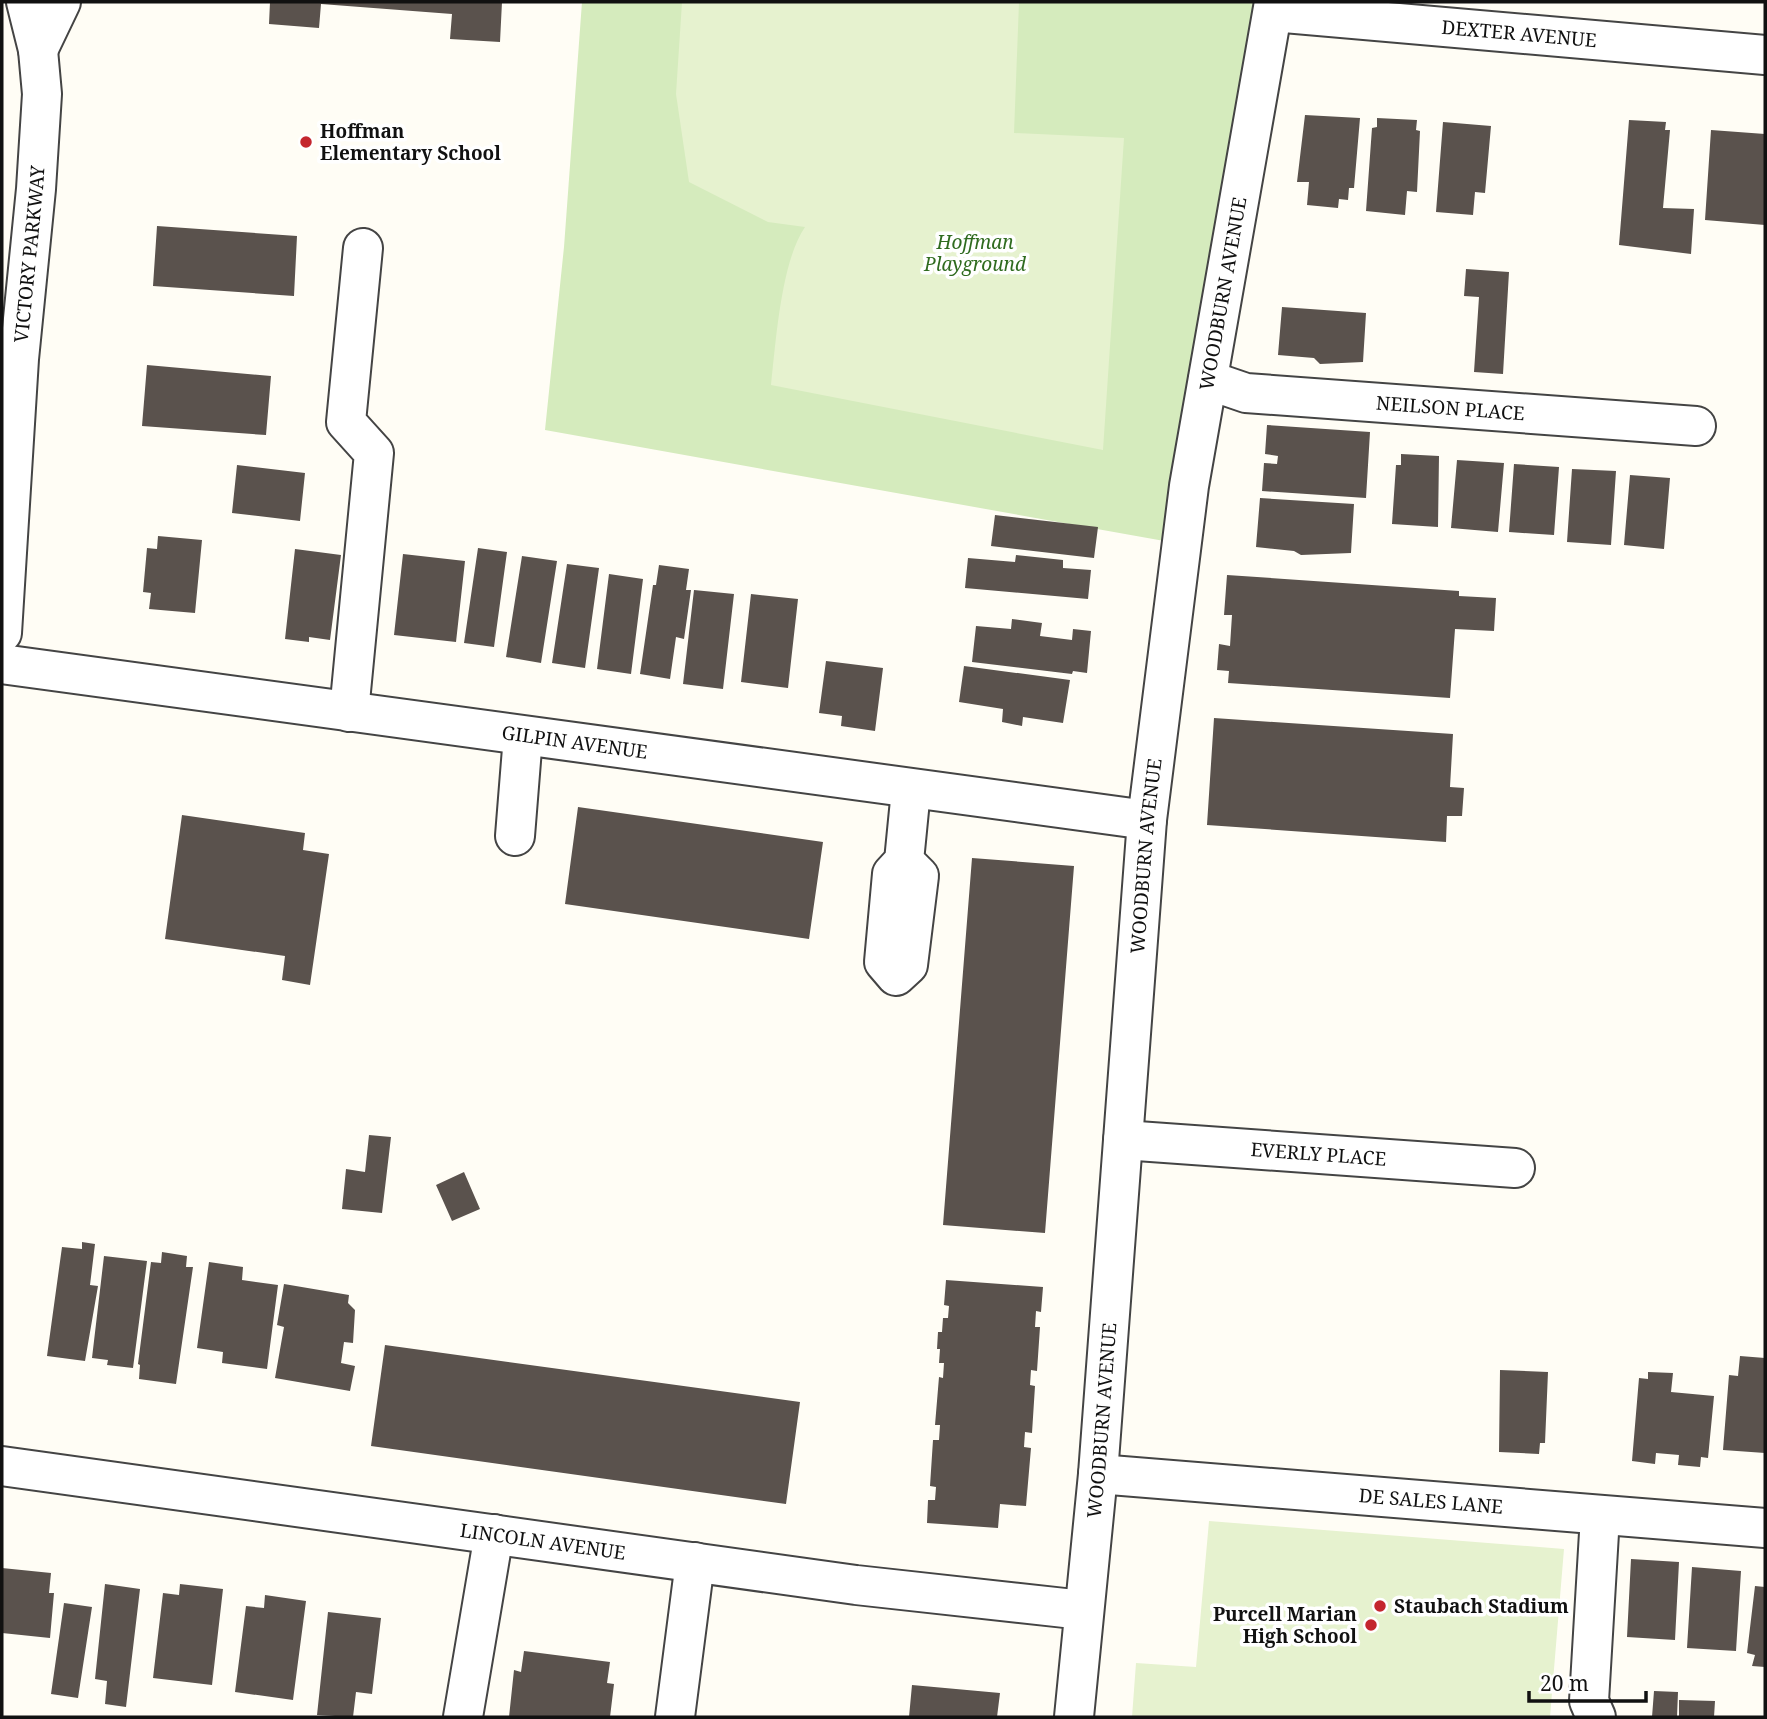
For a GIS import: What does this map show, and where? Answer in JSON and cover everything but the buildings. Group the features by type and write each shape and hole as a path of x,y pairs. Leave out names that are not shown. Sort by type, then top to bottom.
{"street":[{"name":"VICTORY PARKWAY","path":"2,633 19,359 36,189 42,94 38,50 26,2"},
{"path":"38,50 61,2"},
{"name":"DEXTER AVENUE","path":"1273,7 1765,55"},
{"name":"WOODBURN AVENUE","path":"1074,1717 1098,1474 1147,820 1181,544 1273,7"},
{"path":"349,712 374,453 346,422 363,248"},
{"name":"NEILSON PLACE","path":"1208,380 1245,393 1696,426"},
{"name":"GILPIN AVENUE","path":"2,664 911,790 1147,820"},
{"path":"515,836 523,736"},
{"path":"904,860 911,790"},
{"name":"EVERLY PLACE","path":"1123,1140 1515,1168"},
{"name":"LINCOLN AVENUE","path":"2,1466 856,1585 1083,1610"},
{"name":"DE SALES LANE","path":"1098,1474 1765,1528"},
{"path":"1596,1717 1589,1701 1600,1516"},
{"path":"463,1717 494,1534"},
{"path":"675,1717 695,1562"}],"green space":[{"name":"Hoffman Playground","path":"582,2 1274,2 1181,544 545,430 564,247"},
{"path":"682,2 1019,2 1014,133 1124,138 1103,450 771,385 785,281 790,260 805,227 768,222 689,182 676,94"},
{"name":"Staubach Stadium","path":"1209,1521 1564,1549 1550,1717 1132,1717 1136,1663 1196,1667"}],"place":[{"name":"Hoffman Elementary School","path":"306,142"},
{"name":"Staubach Stadium","path":"1380,1606"},
{"name":"Purcell Marian High School","path":"1371,1625"}]}
